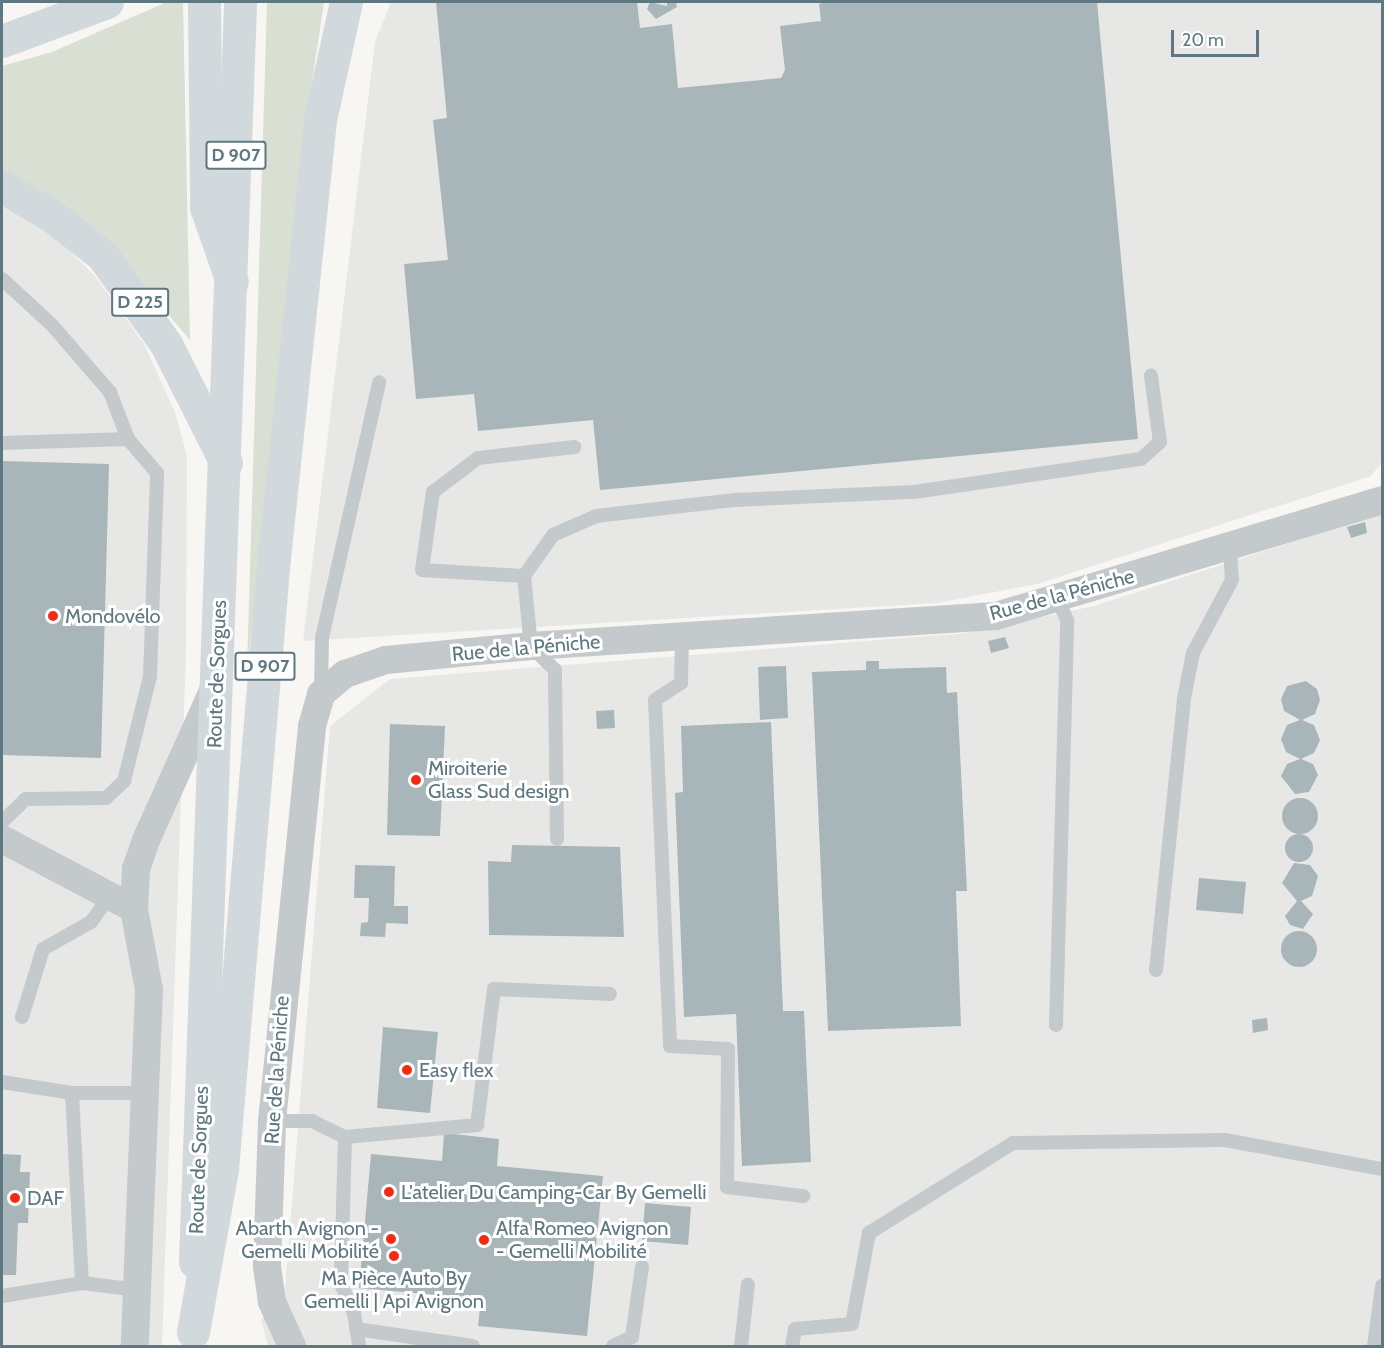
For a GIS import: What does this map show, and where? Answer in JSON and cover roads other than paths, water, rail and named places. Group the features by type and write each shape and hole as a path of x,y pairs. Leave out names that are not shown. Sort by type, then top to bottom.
{"main road":[{"path":"2,41 107,2"},
{"name":"D 907","path":"204,2 206,207 232,282"},
{"name":"D 907","path":"192,1339 222,1169 274,558 320,120 346,2"},
{"name":"Route de Sorgues","path":"192,1339 226,462 240,15"},
{"name":"D 225","path":"2,187 52,216 102,255 166,344 226,462"}],"street":[{"name":"Rue de la Péniche","path":"292,1347 272,1302 267,1266 272,1121 308,760 321,694 345,674 386,660 531,646 996,616 1230,548 1383,500"},
{"path":"135,1347 147,1093 149,990 122,903 146,840 217,683"},
{"path":"2,840 122,903"}],"lane":[{"path":"2,279 51,324 110,392 128,439 157,473 150,677 124,781 106,798 26,800 2,822"},
{"path":"557,839 555,670 531,646 524,576 553,535 596,516 735,500 914,492 1141,459 1160,442 1151,376"},
{"path":"321,694 322,638 379,382"},
{"path":"2,444 128,439"},
{"path":"524,576 422,570 434,492 478,458 574,447"},
{"path":"1156,970 1184,698 1193,653 1232,580 1230,548"},
{"path":"1056,1025 1067,620 1057,598"},
{"path":"682,636 681,683 655,700 670,1046 728,1049 727,1187 803,1196"},
{"path":"22,1017 44,949 122,903"},
{"path":"272,1121 312,1121 345,1137 477,1125 494,989 610,994"},
{"path":"2,1082 72,1093 147,1093"},
{"path":"72,1093 82,1283"},
{"path":"345,1137 341,1284 357,1329 358,1347"},
{"path":"792,1347 795,1329 852,1324 869,1233 1013,1143 1225,1140 1383,1169"},
{"path":"613,1347 632,1336 642,1267"},
{"path":"2,1296 82,1283 139,1290"},
{"path":"741,1347 748,1284"},
{"path":"1374,1347 1383,1286"},
{"path":"357,1329 473,1347"}],"place":[{"name":"Mondovélo","path":"53,616"},
{"name":"Miroiterie Glass Sud design","path":"416,780"},
{"name":"Easy flex","path":"407,1070"},
{"name":"L'atelier Du Camping-Car By Gemelli","path":"389,1192"},
{"name":"DAF","path":"15,1198"},
{"name":"Abarth Avignon - Gemelli Mobilité","path":"391,1239"},
{"name":"Alfa Romeo Avignon - Gemelli Mobilité","path":"484,1240"},
{"name":"Ma Pièce Auto By Gemelli | Api Avignon","path":"394,1256"}]}
